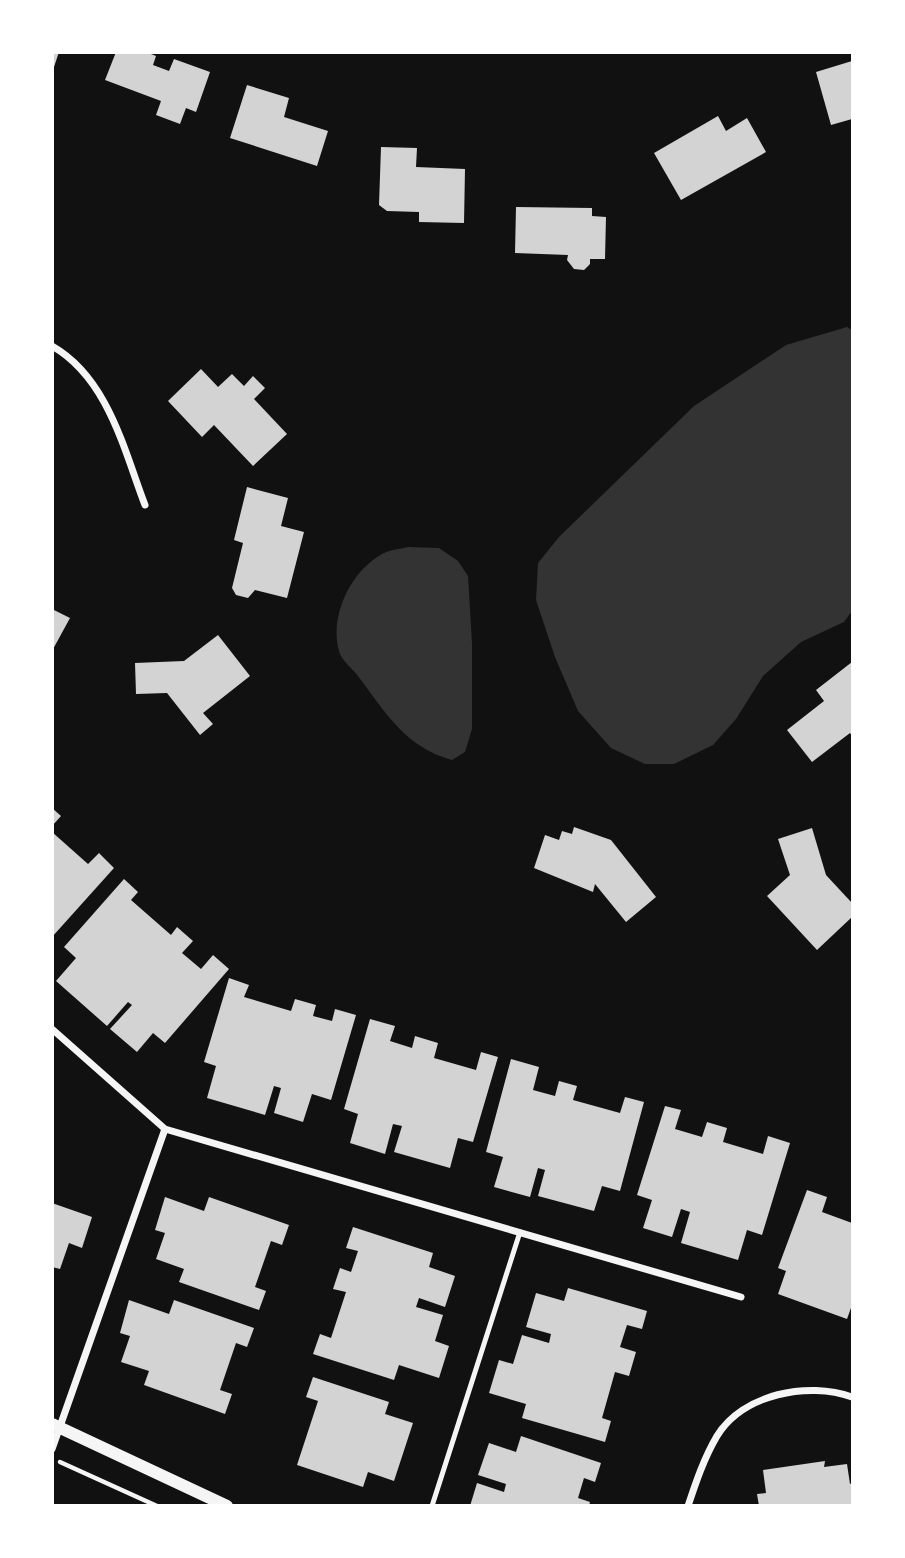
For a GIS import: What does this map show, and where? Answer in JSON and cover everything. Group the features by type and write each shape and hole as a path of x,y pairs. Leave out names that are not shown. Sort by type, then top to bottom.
{"street":[{"path":"52,346 63,352 91,381 110,414 145,505"},
{"path":"52,1029 165,1129 741,1297"},
{"path":"52,1449 56,1426 165,1129"},
{"path":"688,1506 703,1463 719,1433 739,1413 769,1397 803,1391 836,1391 852,1397"},
{"path":"56,1426 227,1506"}],"lane":[{"path":"432,1506 520,1231"}],"path":[{"path":"52,1459 157,1506"}],"shaded area":[{"path":"847,327 852,330 852,611 844,622 801,642 763,676 736,719 713,745 674,764 645,764 611,748 578,711 555,657 536,600 538,563 559,537 694,406 786,345"},
{"path":"408,547 439,548 458,561 468,576 472,643 472,729 465,752 452,760 421,747 398,727 344,661 339,651 337,623 340,609 352,583 361,571 382,554"}],"building":[{"path":"52,52 59,52 53,70 52,70"},
{"path":"116,52 146,52 156,56 153,65 169,71 174,59 210,72 196,112 186,108 180,124 156,115 161,101 105,80"},
{"path":"852,61 852,119 831,125 816,72"},
{"path":"247,85 289,98 284,117 328,131 317,166 230,138"},
{"path":"718,116 726,131 747,118 766,152 681,200 654,153"},
{"path":"381,147 417,148 416,167 465,169 464,223 419,222 419,212 387,211 379,205"},
{"path":"516,207 592,208 592,216 606,217 605,259 590,259 590,264 584,270 574,269 567,260 568,255 515,253"},
{"path":"201,369 218,387 232,374 244,386 253,376 265,388 254,399 287,434 253,466 214,425 202,437 168,401"},
{"path":"247,487 288,498 281,526 304,532 287,598 255,590 248,598 236,595 232,588 243,543 234,540"},
{"path":"52,609 70,618 52,651"},
{"path":"218,635 250,676 203,713 213,724 200,735 167,693 136,694 135,663 184,661"},
{"path":"852,662 852,736 850,733 812,762 787,730 824,701 816,690"},
{"path":"52,808 61,816 52,826"},
{"path":"574,827 611,840 656,897 626,922 595,884 593,892 534,868 545,835 559,840 562,831 572,834"},
{"path":"812,828 826,875 852,903 852,917 817,950 767,896 790,875 778,839"},
{"path":"52,832 88,864 99,853 114,868 52,937"},
{"path":"124,879 138,892 131,900 171,935 177,927 193,941 182,953 201,969 213,955 229,969 165,1043 153,1033 137,1052 110,1029 132,1005 128,1002 107,1026 56,981 76,958 64,947"},
{"path":"229,978 249,985 244,997 291,1011 295,999 316,1005 313,1016 332,1021 335,1009 356,1015 331,1100 312,1094 303,1122 274,1113 281,1088 274,1086 265,1115 207,1098 216,1066 204,1062"},
{"path":"370,1019 395,1026 390,1041 412,1048 415,1036 438,1043 434,1058 476,1070 481,1052 498,1057 473,1142 458,1138 450,1168 394,1152 402,1126 393,1124 385,1154 350,1143 358,1114 344,1109"},
{"path":"511,1059 539,1067 533,1090 555,1096 559,1081 577,1086 573,1100 620,1113 625,1097 644,1102 620,1191 602,1186 594,1211 538,1196 545,1170 538,1168 530,1197 494,1187 503,1157 486,1152"},
{"path":"665,1106 681,1110 675,1129 702,1137 707,1122 727,1128 723,1142 763,1154 768,1136 790,1143 762,1235 747,1230 738,1260 681,1243 690,1212 681,1209 672,1237 643,1228 652,1200 637,1195"},
{"path":"807,1190 827,1197 822,1212 852,1223 852,1305 847,1319 778,1294 786,1271 778,1268"},
{"path":"165,1197 204,1211 209,1197 289,1225 282,1245 271,1241 255,1287 266,1291 259,1310 179,1282 184,1269 156,1259 165,1233 155,1230"},
{"path":"52,1203 92,1217 82,1248 69,1243 60,1269 52,1267"},
{"path":"353,1227 433,1253 429,1267 455,1276 445,1307 419,1298 416,1307 443,1315 435,1341 449,1346 439,1378 399,1365 394,1380 313,1354 320,1334 331,1338 346,1292 333,1289 340,1268 351,1272 358,1251 346,1248"},
{"path":"568,1288 647,1311 642,1329 627,1325 620,1347 636,1352 629,1376 615,1372 602,1418 611,1421 605,1442 522,1418 526,1404 489,1393 499,1360 513,1364 522,1335 549,1343 551,1334 526,1327 536,1293 564,1301"},
{"path":"129,1300 169,1314 174,1300 254,1328 247,1347 236,1343 220,1390 232,1394 225,1414 144,1385 149,1371 121,1362 130,1336 120,1333"},
{"path":"313,1377 389,1402 385,1414 413,1423 394,1481 368,1472 363,1487 297,1465 318,1401 306,1397"},
{"path":"521,1436 601,1463 595,1482 584,1478 578,1498 590,1502 589,1506 470,1506 477,1483 504,1492 506,1484 478,1475 489,1443 516,1452"},
{"path":"825,1461 824,1467 847,1464 850,1484 852,1483 852,1506 759,1506 757,1494 766,1493 763,1470"}]}
